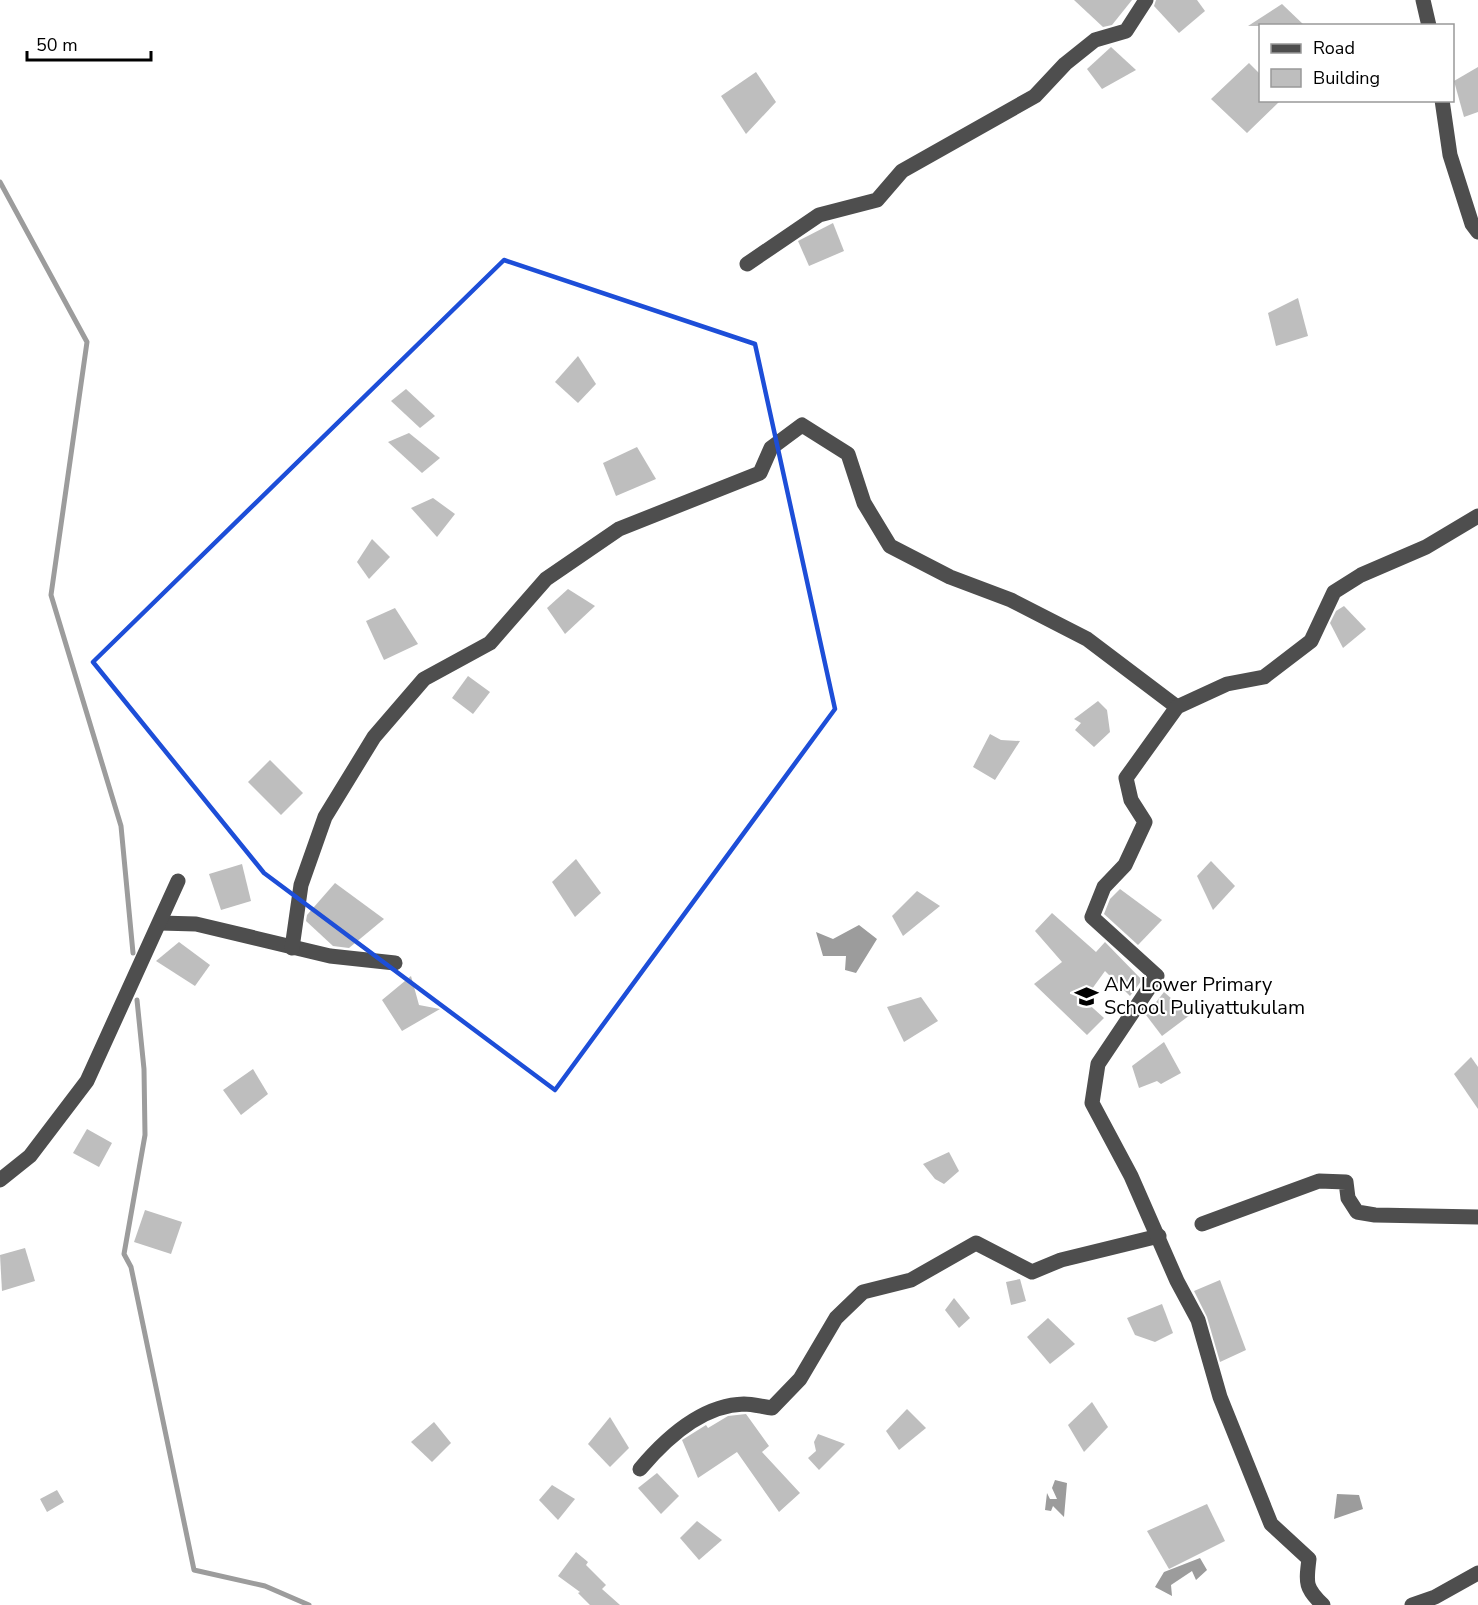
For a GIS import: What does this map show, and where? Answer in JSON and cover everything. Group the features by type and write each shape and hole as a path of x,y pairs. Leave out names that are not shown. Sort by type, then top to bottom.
{"street":[{"path":"747,264 819,215 877,200 902,171 1035,96 1065,64 1095,40 1126,31 1146,0"},
{"path":"1423,0 1429,24"},
{"path":"1442,102 1450,155 1472,224 1478,232"},
{"path":"292,948 301,885 325,817 374,737 424,679 490,643 546,579 619,529 760,472 771,448 802,425 849,454 864,503 890,546 950,577 1011,600 1087,639 1177,707"},
{"path":"1323,1605 1311,1595 1307,1577 1310,1559 1271,1524 1220,1397 1198,1320 1177,1281 1131,1176 1092,1103 1098,1064 1157,976 1092,917 1104,887 1125,865 1145,822 1131,800 1126,778 1177,707 1227,684 1264,677 1311,641 1334,592 1361,575 1426,547 1478,516"},
{"path":"0,1180 30,1156 87,1081 178,881"},
{"path":"160,923 196,924 330,956 394,963"},
{"path":"1202,1224 1319,1180 1346,1182 1348,1198 1357,1212 1375,1215 1478,1217"},
{"path":"640,1469 679,1430 714,1409 745,1404 772,1408 800,1379 836,1318 863,1292 911,1280 976,1243 1032,1272 1062,1260 1159,1236"},
{"path":"1412,1605 1435,1597 1478,1573"}],"highlighted area":[{"path":"504,260 755,344 835,709 555,1090 264,873 93,662"}],"shaded area":[{"path":"859,925 877,939 856,973 845,970 846,956 823,956 816,932 833,939"},
{"path":"1055,1480 1067,1483 1064,1517 1053,1506 1051,1511 1045,1510 1047,1493 1050,1499 1057,1499 1052,1488"},
{"path":"1337,1494 1359,1495 1363,1509 1334,1519"},
{"path":"1200,1558 1207,1570 1196,1580 1192,1571 1171,1585 1172,1596 1155,1587 1164,1572"}],"building":[{"path":"1074,0 1132,0 1112,25 1103,27"},
{"path":"1156,0 1197,0 1205,11 1179,33 1154,6"},
{"path":"1282,4 1303,24 1259,24 1259,26 1248,26"},
{"path":"1111,47 1136,70 1102,89 1087,69"},
{"path":"1249,63 1259,73 1259,102 1279,102 1247,133 1211,99"},
{"path":"1478,67 1478,112 1464,117 1454,81"},
{"path":"756,72 776,102 746,134 721,96"},
{"path":"833,223 844,251 809,266 798,241"},
{"path":"1298,298 1308,336 1276,346 1268,313"},
{"path":"578,356 596,384 578,403 555,382"},
{"path":"406,389 435,416 420,428 391,401"},
{"path":"409,433 440,458 422,473 388,442"},
{"path":"637,447 656,479 616,496 603,463"},
{"path":"433,498 455,514 437,537 411,508"},
{"path":"372,539 390,557 369,579 357,562"},
{"path":"568,589 595,606 565,634 547,608"},
{"path":"1344,606 1366,629 1343,648 1330,623 1336,611"},
{"path":"395,608 418,644 384,660 366,621"},
{"path":"468,676 490,692 473,714 452,698"},
{"path":"1098,701 1107,710 1110,732 1094,747 1075,730 1081,723 1074,719"},
{"path":"990,734 1001,740 1020,741 995,780 973,767"},
{"path":"270,760 303,793 281,815 248,782"},
{"path":"576,859 601,893 575,917 552,882"},
{"path":"1211,861 1235,886 1213,910 1197,876"},
{"path":"242,864 251,901 221,910 209,874"},
{"path":"335,883 384,919 349,948 333,946 306,921 307,915"},
{"path":"1120,889 1162,920 1138,945 1104,914 1110,899"},
{"path":"917,891 940,906 903,936 892,916"},
{"path":"1052,913 1096,952 1105,942 1142,980 1130,996 1105,971 1084,1000 1104,1018 1087,1035 1034,984 1062,962 1035,931"},
{"path":"179,942 210,965 195,986 156,961"},
{"path":"411,976 419,1005 440,1009 402,1031 382,1000"},
{"path":"1164,992 1190,1015 1162,1036 1146,1015"},
{"path":"921,997 938,1021 904,1042 887,1007"},
{"path":"1164,1042 1181,1073 1161,1084 1157,1081 1139,1088 1132,1066"},
{"path":"1471,1057 1478,1067 1478,1109 1454,1074"},
{"path":"253,1069 268,1094 241,1115 223,1090"},
{"path":"87,1129 112,1143 99,1167 73,1153"},
{"path":"949,1152 959,1171 944,1184 935,1179 923,1164"},
{"path":"145,1210 182,1222 171,1254 134,1242"},
{"path":"25,1248 35,1281 2,1291 0,1255"},
{"path":"1020,1279 1026,1301 1011,1305 1006,1282"},
{"path":"1220,1280 1246,1350 1220,1362 1207,1317 1194,1291"},
{"path":"954,1298 970,1318 959,1328 945,1310"},
{"path":"1162,1304 1173,1333 1155,1342 1135,1335 1127,1318"},
{"path":"1048,1318 1075,1344 1050,1364 1027,1337"},
{"path":"1092,1402 1108,1427 1084,1452 1068,1425"},
{"path":"907,1409 926,1428 899,1450 886,1431"},
{"path":"746,1414 769,1446 762,1452 800,1493 779,1512 737,1452 698,1478 682,1440 706,1425 708,1428 728,1416"},
{"path":"610,1417 629,1448 610,1467 588,1444"},
{"path":"434,1422 451,1443 432,1462 411,1442"},
{"path":"818,1434 845,1444 819,1470 808,1458 816,1451 814,1442"},
{"path":"657,1473 679,1496 661,1514 638,1488"},
{"path":"552,1485 575,1499 558,1520 539,1500"},
{"path":"57,1490 64,1502 47,1512 40,1499"},
{"path":"1207,1504 1225,1541 1169,1569 1147,1531"},
{"path":"697,1521 722,1540 699,1560 680,1538"},
{"path":"576,1552 588,1562 586,1565 606,1585 602,1589 620,1605 590,1605 578,1593 580,1592 558,1576"}],"waterway":[{"path":"0,182 87,342 51,595 121,826 133,953"},
{"path":"137,1000 144,1069 145,1135 124,1254 131,1267 194,1570 265,1586 309,1605"}],"place":[{"name":"AM Lower Primary School Puliyattukulam","path":"1086,996"}]}
